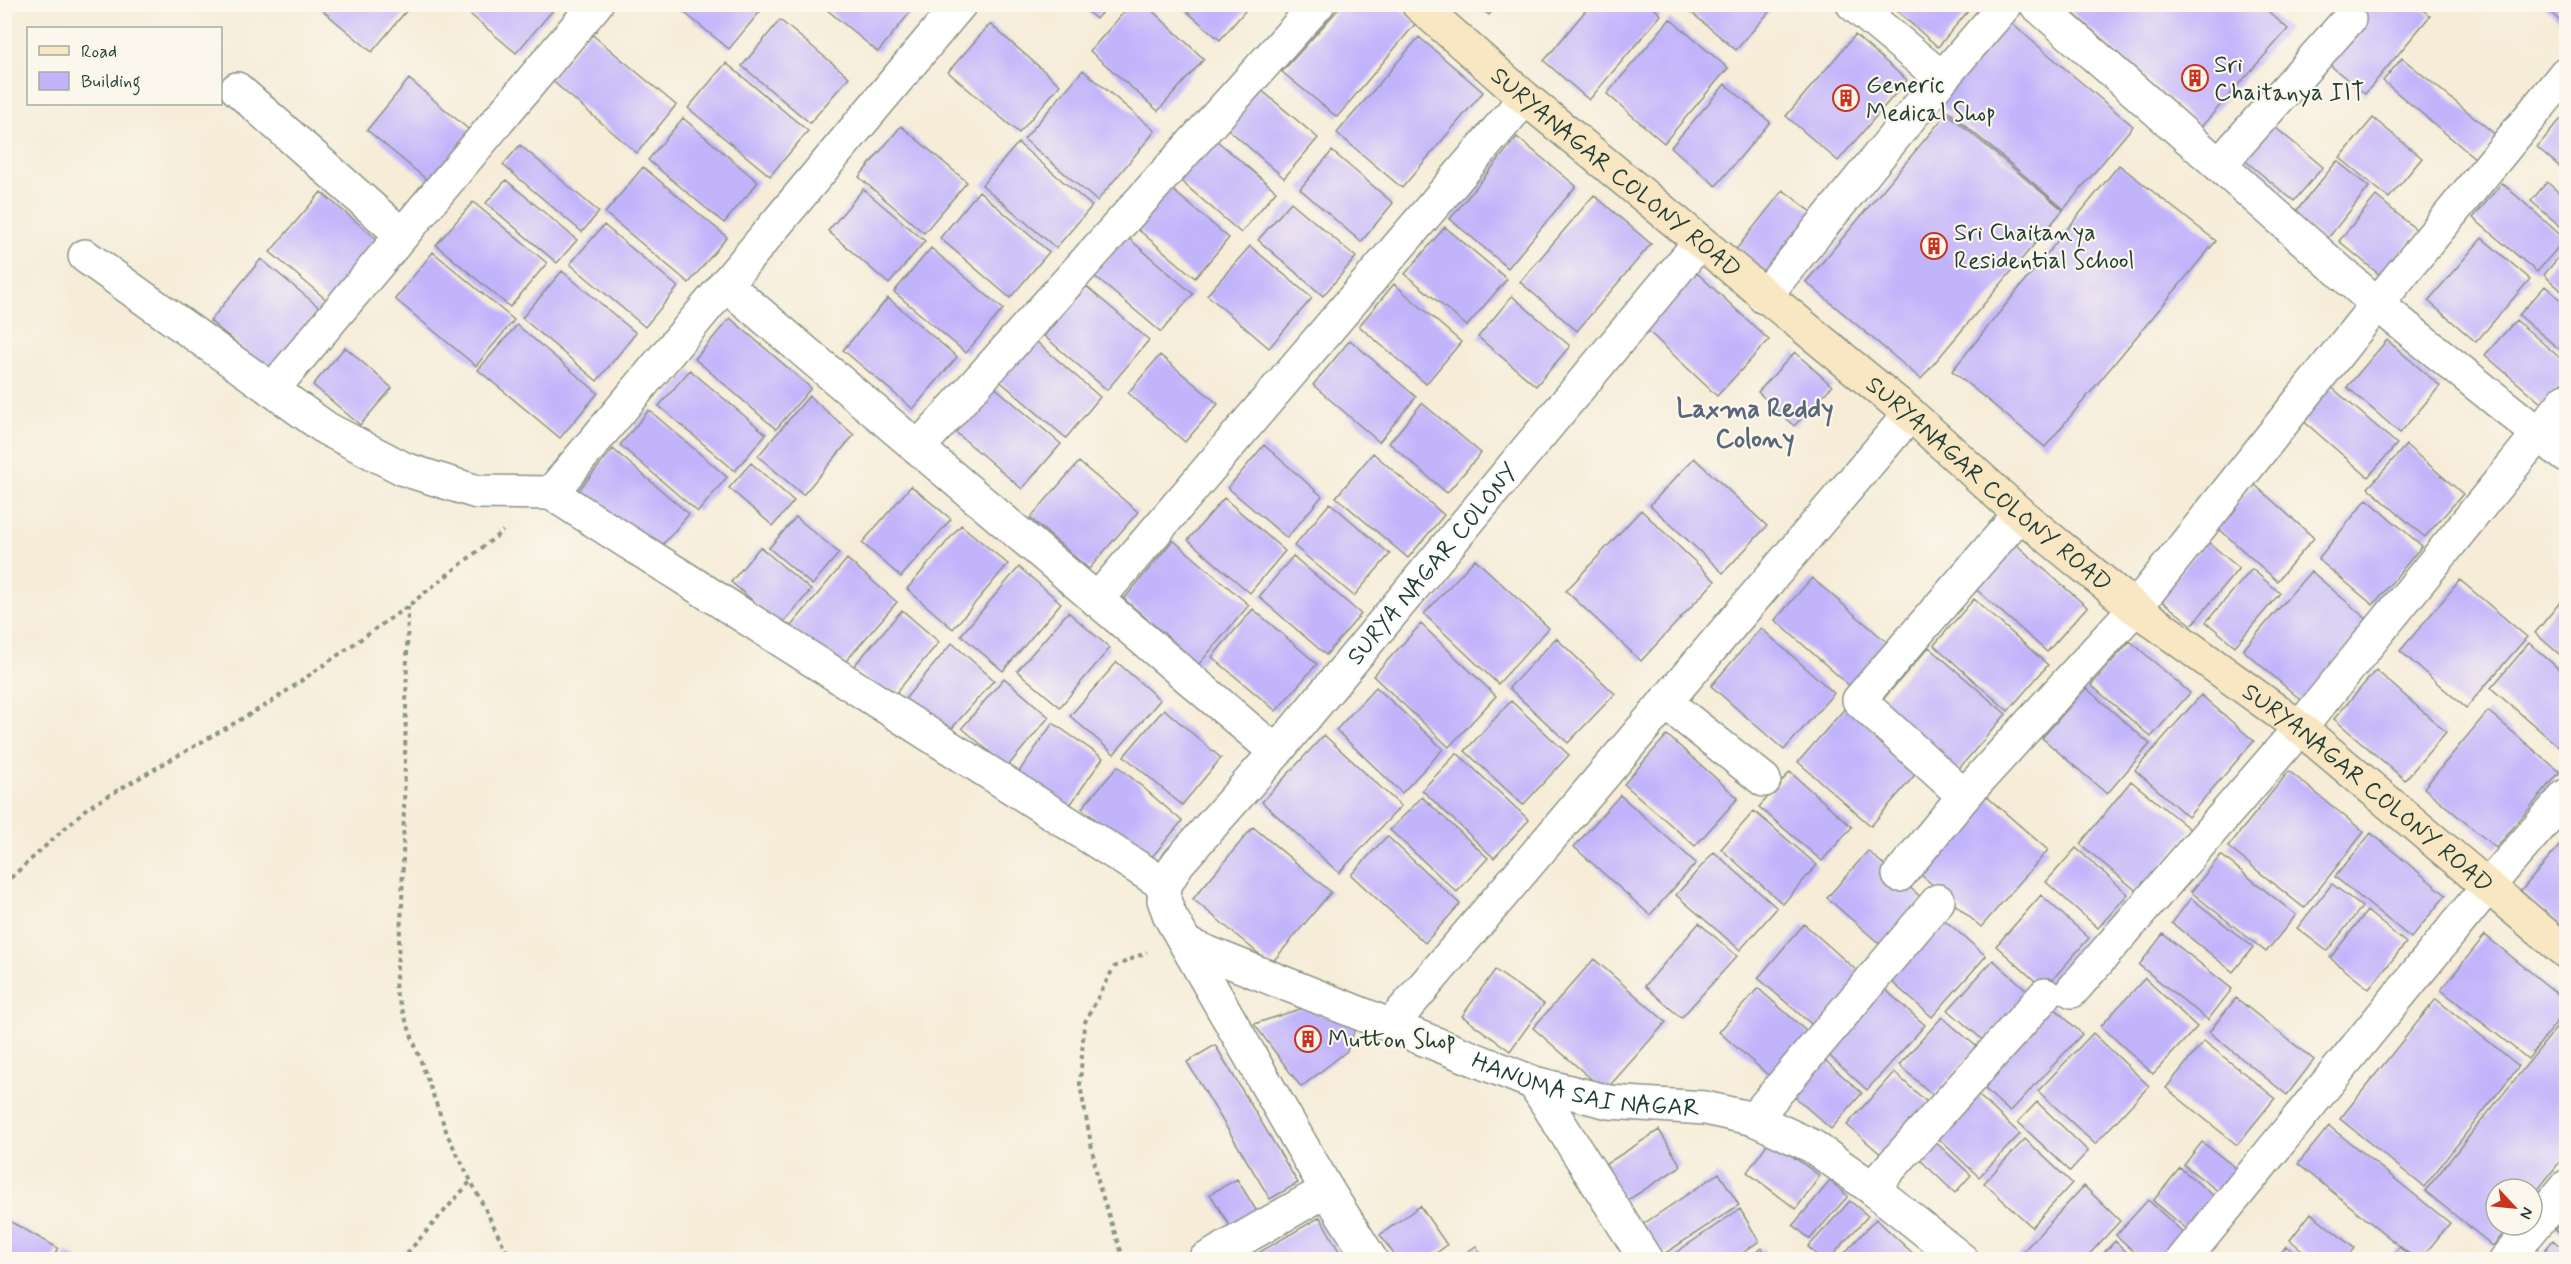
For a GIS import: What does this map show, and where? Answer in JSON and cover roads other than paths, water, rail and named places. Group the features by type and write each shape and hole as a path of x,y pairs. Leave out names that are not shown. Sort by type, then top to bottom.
{"main road":[{"name":"SURYANAGAR COLONY ROAD","path":"1418,4 1525,98 1764,297 1910,414 2020,514 2135,608 2300,728 2566,952"}],"street":[{"path":"272,390 596,4"},
{"path":"551,493 960,4"},
{"path":"918,448 1318,4"},
{"path":"1852,4 1942,78"},
{"path":"1764,297 1942,78 2006,4"},
{"path":"2036,4 2377,304 2566,456"},
{"path":"2219,165 2349,19"},
{"path":"1899,875 1964,796 2135,608 2377,304 2566,73"},
{"path":"237,89 402,235"},
{"path":"1097,600 1525,98"},
{"name":"SURYA NAGAR COLONY","path":"1165,885 1178,863 1276,752 1700,242"},
{"path":"85,256 327,429 404,469 477,492 551,493 1165,885 1164,900 1186,944 1327,1190 1371,1260"},
{"path":"725,284 1276,752"},
{"path":"1872,1188 2058,993 2300,728 2566,400"},
{"path":"1392,1024 1910,414"},
{"path":"1964,796 1859,700 2020,514"},
{"path":"1665,702 1764,780"},
{"path":"2183,1260 2488,886 2566,795"},
{"path":"1754,1119 1938,901"},
{"name":"HANUMA SAI NAGAR","path":"1186,944 1392,1024 1534,1083 1609,1102 1705,1108 1754,1119 1812,1146 1872,1188 1962,1260"},
{"path":"1534,1083 1646,1260"},
{"path":"2506,1260 2566,1187"},
{"path":"1206,1260 1327,1190"}],"place":[{"name":"Sri Chaitanya IIT","path":"2195,78"},
{"name":"Generic Medical Shop","path":"1846,98"},
{"name":"Sri Chaitanya Residential School","path":"1934,246"},
{"name":"Mutton Shop","path":"1308,1039"}],"district":[{"name":"Laxma Reddy Colony","path":"1755,423"}]}
